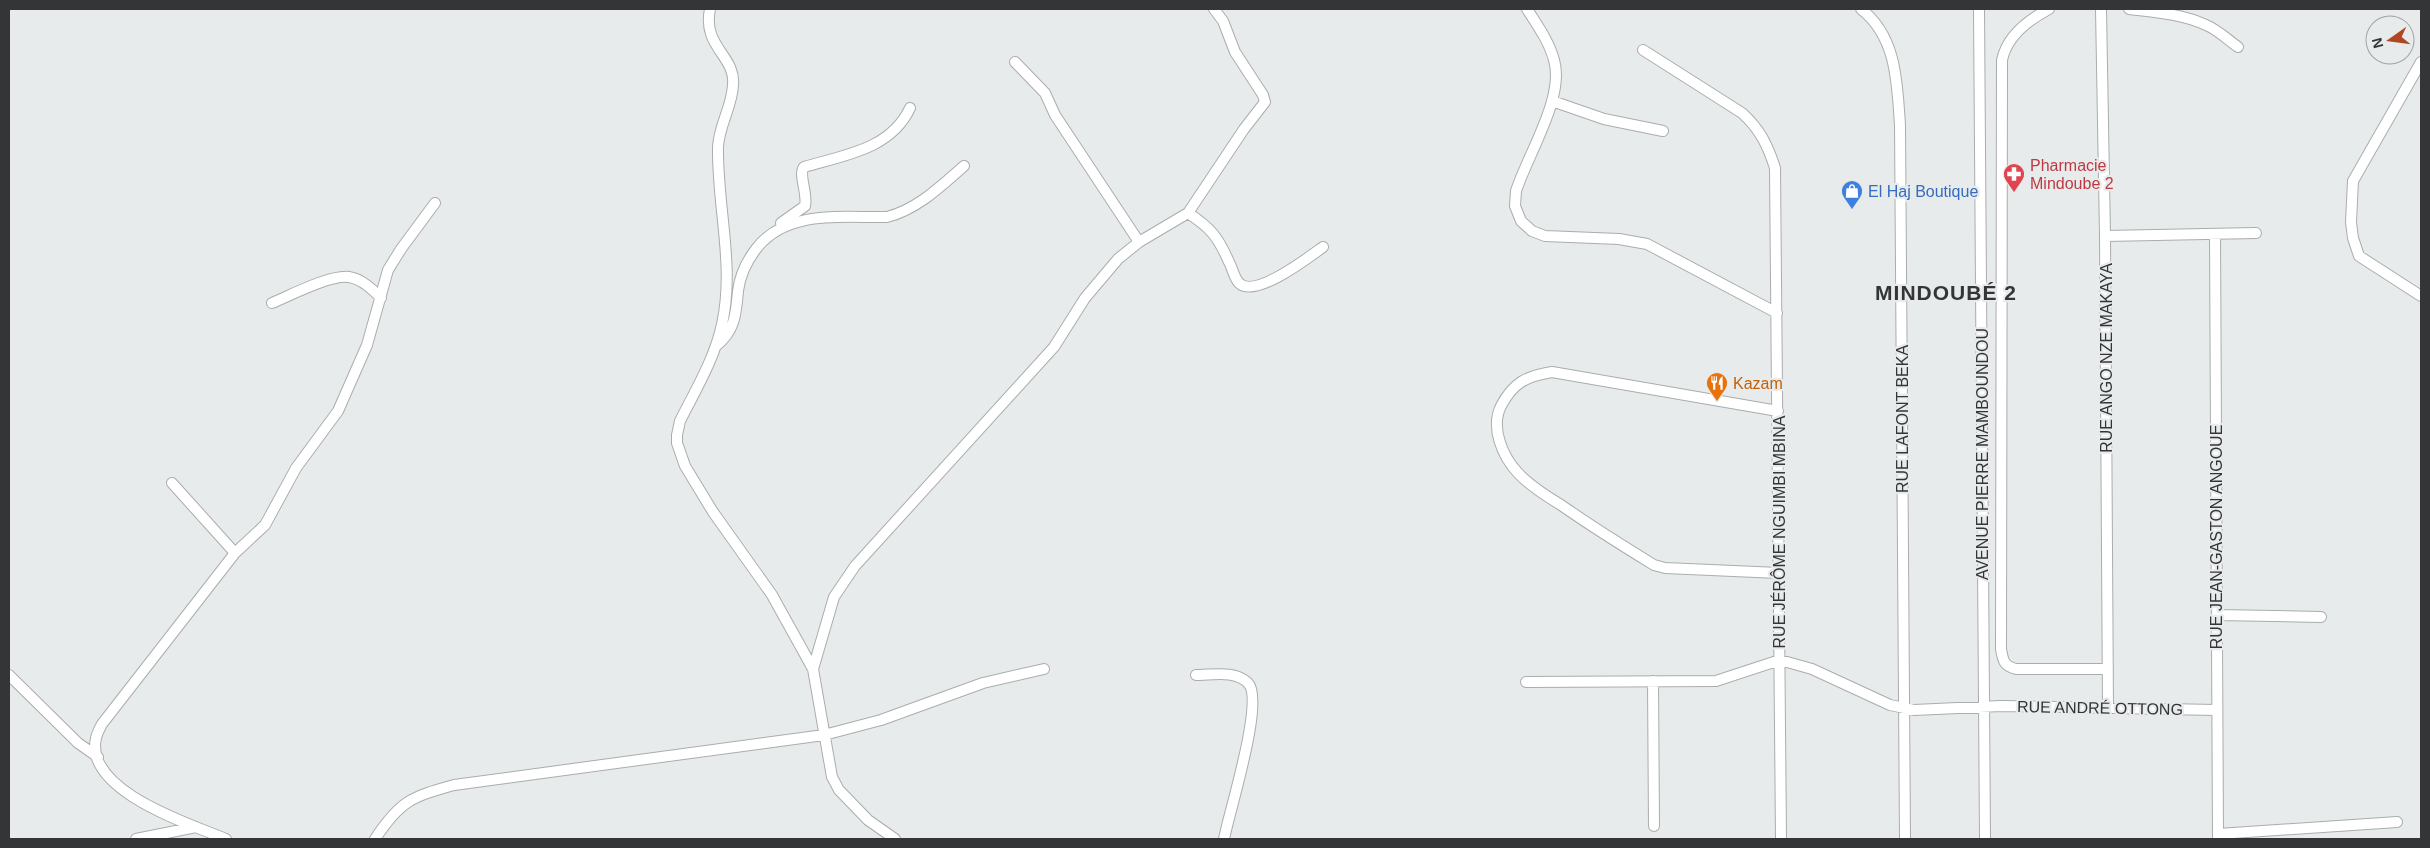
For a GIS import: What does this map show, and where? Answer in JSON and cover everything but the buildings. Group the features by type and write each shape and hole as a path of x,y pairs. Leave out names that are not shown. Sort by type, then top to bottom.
{"street":[{"path":"710,9 708,28 718,50 728,64 734,84 720,128 718,147 726,292 722,326 716,346 680,421 677,434 681,458 713,512 772,595 813,669 832,777 839,790 868,820 895,839"},
{"path":"813,669 830,608 841,584 1054,346 1085,298 1118,259 1139,242 1188,213 1244,129 1265,102 1263,95 1235,52 1223,22 1214,9"},
{"path":"1527,9 1548,45 1556,72 1552,101 1516,191 1515,206 1521,221 1532,231 1545,236 1619,239 1648,244 1777,313"},
{"name":"RUE LAFONT BEKA","path":"1861,9 1870,16 1878,27 1893,60 1897,79 1899,116 1904,839"},
{"name":"AVENUE PIERRE MAMBOUNDOU","path":"1979,9 1985,839"},
{"path":"2049,9 2034,17 2013,36 2004,50 2002,60 2001,649 2003,661 2009,667 2016,669 2108,669"},
{"name":"RUE ANGO NZE MAKAYA","path":"2101,9 2106,236 2108,708"},
{"path":"2129,9 2164,13 2198,21 2208,25 2238,47"},
{"name":"RUE JÉRÔME NGUIMBI MBINA","path":"1643,50 1742,113 1757,126 1765,141 1774,168 1776,186 1781,839"},
{"path":"1015,62 1045,93 1055,115 1139,242"},
{"path":"2421,62 2353,181 2351,222 2353,238 2359,256 2421,296"},
{"path":"1552,101 1604,119 1663,131"},
{"path":"781,226 782,222 805,206 806,196 802,175 804,167 860,151 888,138 905,120 910,108"},
{"path":"716,346 727,337 733,322 741,276 749,259 768,235 781,226 818,218 887,217 897,214 908,210 964,166"},
{"path":"226,839 129,796 100,766 95,738 102,724 235,553 265,525 296,468 338,411 367,345 388,270 401,249 435,204"},
{"path":"1188,213 1214,232 1238,282 1248,286 1263,283 1291,270 1323,247"},
{"path":"2106,236 2256,233"},
{"name":"RUE JEAN-GASTON ANGOUE","path":"2215,234 2218,837"},
{"path":"272,303 328,280 349,278 368,286 381,298"},
{"path":"1778,411 1552,372 1536,374 1522,380 1508,393 1499,411 1498,434 1505,456 1525,479 1568,510 1654,566 1779,573"},
{"path":"172,483 235,553"},
{"path":"2217,616 2322,617"},
{"path":"1526,682 1716,681 1780,660"},
{"name":"RUE ANDRÉ OTTONG","path":"1780,660 1812,669 1890,704 1914,710 1983,707 2217,710"},
{"path":"375,839 388,819 406,802 454,785 824,735 881,720 984,683 1044,669"},
{"path":"1196,675 1229,674 1240,677 1249,684 1253,693 1254,709 1224,839"},
{"path":"11,681 78,743 98,757"},
{"path":"1653,681 1654,826"},
{"path":"2218,837 2397,822"},
{"path":"136,839 196,827"}],"place":[{"name":"Pharmacie Mindoube 2","path":"2014,193"},
{"name":"El Haj Boutique","path":"1852,210"},
{"name":"Kazam","path":"1717,402"}],"district":[{"name":"MINDOUBÉ 2","path":"1946,292"}]}
